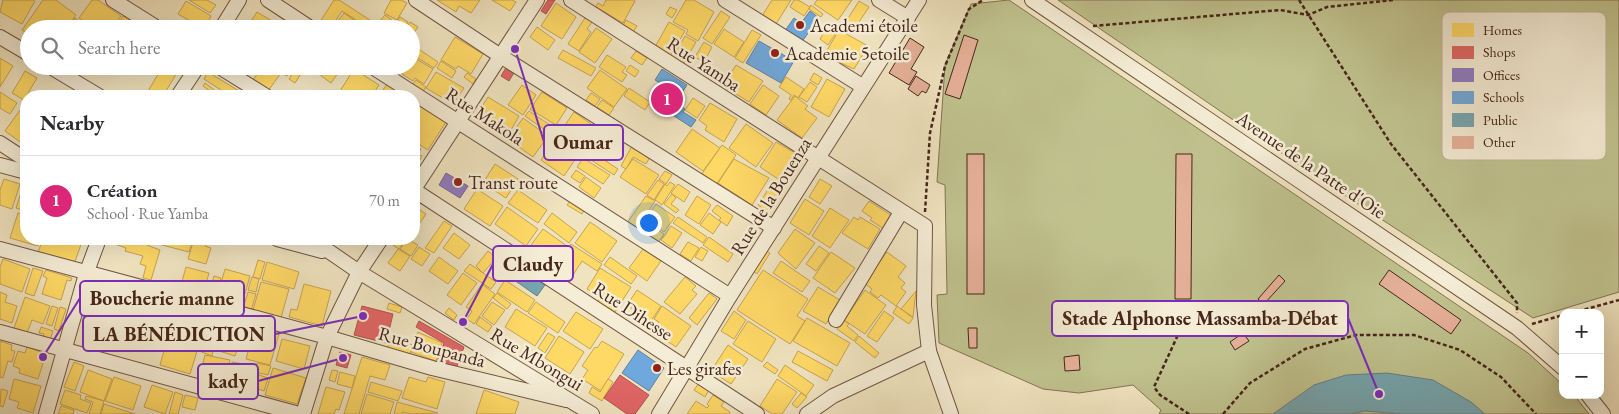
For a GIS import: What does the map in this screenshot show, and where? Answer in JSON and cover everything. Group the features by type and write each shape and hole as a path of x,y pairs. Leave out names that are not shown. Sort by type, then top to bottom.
{"street":[{"path":"113,0 145,20"},
{"path":"227,20 239,0"},
{"path":"268,0 298,20"},
{"path":"416,0 502,57 774,228"},
{"path":"420,181 502,57 537,0"},
{"name":"Rue Yamba","path":"571,0 816,159 925,226"},
{"path":"725,0 862,86"},
{"path":"879,0 908,18"},
{"name":"Rue de la Bouenza","path":"659,414 686,367 816,159 919,0"},
{"name":"Avenue de la Patte d'Oie","path":"1032,0 1517,328 1559,365"},
{"path":"0,37 20,49"},
{"path":"64,75 89,90"},
{"path":"182,90 192,75"},
{"path":"232,75 256,90"},
{"name":"Rue Makola","path":"385,75 409,90"},
{"name":"Rue Makola","path":"420,97 730,296"},
{"path":"0,143 20,156"},
{"path":"0,165 20,170"},
{"name":"Rue Dihesse","path":"420,194 757,414"},
{"path":"836,320 901,212"},
{"path":"925,226 924,305 928,351 951,414"},
{"path":"46,414 86,274 97,245"},
{"path":"301,245 332,253"},
{"name":"Rue Mbongui","path":"321,245 359,272 566,400 592,414"},
{"path":"303,414 327,337 359,272 377,245"},
{"name":"Rue Boupanda","path":"0,249 86,274 327,337 432,368 566,400"},
{"path":"0,332 299,414"},
{"path":"807,414 833,396 928,351"},
{"path":"1591,399 1603,414"}],"path":[{"path":"925,226 930,133 945,66 969,9 983,0"},
{"path":"1299,0 1391,144 1517,303 1517,328 1559,316"},
{"path":"1072,28 1280,10 1308,15 1327,7 1393,0"},
{"path":"1586,309 1619,300"},
{"path":"1160,302 1190,304 1188,314 1154,387 1160,395 1189,414"},
{"path":"1224,414 1250,383 1305,349 1356,335 1414,335 1460,350 1501,377 1536,414"}],"green space":[{"path":"1009,0 1528,353 1559,381 1559,399 1577,399 1589,414 1159,414 1161,410 1133,385 1079,393 1043,389 939,343 937,295 947,294 945,185 937,182 945,65 971,4"},
{"path":"1058,0 1619,0 1619,292 1533,318 1315,176"}],"building: Homes":[{"path":"3,0 35,1 24,20 20,20 20,23 0,12"},
{"path":"43,0 56,0 76,15 72,20 29,20"},
{"path":"92,0 98,0 121,16 118,20 82,20 79,18"},
{"path":"189,0 207,0 216,5 210,13"},
{"path":"334,0 339,0 370,20 356,20 342,11 336,20 321,20"},
{"path":"391,0 401,0 407,3 397,20 384,13"},
{"path":"437,0 480,0 471,13 459,6 456,12"},
{"path":"492,0 512,0 516,2 510,11"},
{"path":"606,0 635,1 623,23 596,7 598,3 603,6"},
{"path":"686,0 694,0 714,12 698,41 686,34 688,30 673,22"},
{"path":"772,0 791,0 776,24 762,16"},
{"path":"794,0 798,0 810,7 804,16 790,7"},
{"path":"817,0 852,0 838,20 814,4"},
{"path":"186,1 211,16 209,20 188,20 178,14"},
{"path":"859,1 869,7 851,34 842,28"},
{"path":"556,3 576,17 562,39 541,26"},
{"path":"811,5 823,14 821,17 809,9"},
{"path":"670,7 677,10 672,18 666,14"},
{"path":"721,11 730,17 712,44 703,38"},
{"path":"257,12 270,20 252,20"},
{"path":"344,13 354,20 339,20"},
{"path":"385,15 392,20 381,20"},
{"path":"123,16 130,20 121,20"},
{"path":"585,18 592,22 587,29 591,32 579,51 568,44"},
{"path":"626,20 637,26 633,32 622,27"},
{"path":"669,22 685,31 670,56 655,47"},
{"path":"537,27 555,40 548,50 530,37"},
{"path":"596,28 612,39 595,63 579,52"},
{"path":"827,28 836,33 828,45 820,39"},
{"path":"724,29 744,42 734,57 714,44"},
{"path":"752,30 761,35 743,63 735,58"},
{"path":"839,30 868,46 854,69 832,59 831,62 823,57"},
{"path":"685,36 696,42 684,63 673,57"},
{"path":"455,37 483,54 471,74 458,66 456,69 441,60"},
{"path":"704,42 712,47 704,62 695,57"},
{"path":"420,50 438,62 434,68 420,59"},
{"path":"563,50 596,68 591,76 558,58"},
{"path":"636,51 647,58 642,65 631,58"},
{"path":"607,55 626,67 622,72 627,75 622,82 599,67"},
{"path":"0,58 13,66 0,87"},
{"path":"420,61 433,69 424,84 415,78 413,81 404,75 420,75"},
{"path":"441,61 456,71 452,78 437,68"},
{"path":"630,65 639,71 635,77 626,71"},
{"path":"736,65 763,81 749,102 723,86"},
{"path":"600,70 627,89 614,107 587,88"},
{"path":"436,72 464,88 453,104 426,88"},
{"path":"467,73 476,79 473,84 464,77"},
{"path":"814,73 822,78 818,85 810,80"},
{"path":"23,75 32,75 37,78 30,90 20,90 20,98 12,93"},
{"path":"158,75 176,75 167,90 149,90"},
{"path":"206,75 213,75 237,90 221,90 204,79"},
{"path":"257,75 280,75 269,90 253,80"},
{"path":"292,75 300,75 295,83 289,79"},
{"path":"320,75 337,75 331,83"},
{"path":"350,75 363,75 379,85 376,90 341,90"},
{"path":"786,77 804,89 798,98 794,95 791,100 789,99 791,95 779,87"},
{"path":"827,79 845,89 829,117 811,107"},
{"path":"416,80 426,87 422,93 412,85"},
{"path":"810,82 817,87 807,102 799,97"},
{"path":"205,83 214,90 208,90 203,86"},
{"path":"387,84 396,90 383,90"},
{"path":"522,85 536,95 523,115 508,105"},
{"path":"763,85 779,96 766,115 750,104"},
{"path":"629,88 650,102 645,110 624,96"},
{"path":"0,92 17,103 10,114 0,108"},
{"path":"542,92 567,108 556,125 530,109"},
{"path":"591,93 600,99 595,106 586,100"},
{"path":"795,96 808,106 805,109 817,118 802,138 777,120"},
{"path":"488,97 519,116 507,137 480,120 486,111 481,108"},
{"path":"693,98 705,106 697,118 685,110"},
{"path":"602,100 614,108 609,115 597,107"},
{"path":"710,103 737,119 724,142 705,130 707,126 699,120"},
{"path":"420,106 446,122 428,150 420,145"},
{"path":"20,110 20,142 5,131"},
{"path":"529,111 556,129 552,135 525,116"},
{"path":"574,112 595,127 583,143 563,128"},
{"path":"523,118 548,136 533,157 508,139"},
{"path":"746,124 773,143 756,167 729,148"},
{"path":"692,129 720,148 703,171 676,152"},
{"path":"555,139 578,155 564,176 541,160"},
{"path":"776,142 802,157 791,174 787,171 781,181 760,167"},
{"path":"722,145 736,155 716,185 701,175"},
{"path":"632,146 650,157 646,164 633,157 626,169 621,166"},
{"path":"589,150 618,169 614,175 585,156"},
{"path":"583,158 610,175 603,184 577,167"},
{"path":"633,159 659,175 646,194 620,177"},
{"path":"734,159 769,178 752,205 718,183"},
{"path":"495,164 518,179 506,198 483,183"},
{"path":"576,170 585,176 580,183 571,177"},
{"path":"665,171 672,175 666,184 659,179"},
{"path":"586,177 601,188 594,198 579,187"},
{"path":"4,179 20,184 12,209 0,205 0,190"},
{"path":"820,179 832,186 820,204 809,197"},
{"path":"658,180 664,184 654,200 647,195"},
{"path":"775,180 784,187 780,192 771,185"},
{"path":"670,182 675,185 662,205 655,200 665,184 667,186"},
{"path":"678,184 690,192 684,202 671,193"},
{"path":"769,188 778,194 767,211 758,205"},
{"path":"477,189 503,206 490,226 464,209"},
{"path":"518,190 547,210 538,223 508,203"},
{"path":"672,194 676,198 671,204 679,210 676,213 664,204"},
{"path":"20,196 20,209 16,208"},
{"path":"646,196 655,201 643,220 664,234 658,243 627,223"},
{"path":"697,196 711,205 699,224 685,215"},
{"path":"805,199 824,211 809,235 790,223"},
{"path":"570,201 584,210 582,214 567,205"},
{"path":"869,201 892,216 884,229 870,220 872,218 862,211"},
{"path":"656,204 675,217 664,232 646,219"},
{"path":"717,205 733,216 727,226 712,211"},
{"path":"507,207 538,229 526,246 495,224"},
{"path":"830,208 849,220 830,248 812,236"},
{"path":"420,210 426,214 420,223"},
{"path":"18,213 20,214 20,241 10,238"},
{"path":"552,213 577,232 569,243 544,224"},
{"path":"709,213 721,222 713,234 700,225"},
{"path":"678,217 707,237 703,243 673,223"},
{"path":"854,217 858,220 860,217 880,229 868,249 842,233"},
{"path":"444,221 452,226 434,253 425,248"},
{"path":"590,222 617,241 602,262 575,243"},
{"path":"671,226 682,233 672,248 661,240"},
{"path":"543,229 567,246 550,270 525,253"},
{"path":"795,229 815,243 796,269 778,253"},
{"path":"454,233 470,245 459,259 443,248"},
{"path":"709,237 733,254 728,262 703,245"},
{"path":"688,242 699,248 691,261 680,254"},
{"path":"571,244 602,264 597,271 582,261 568,283 552,272"},
{"path":"41,245 81,245 74,264 38,252"},
{"path":"118,245 147,245 160,250 151,280 143,278 146,266 140,264 143,256 125,251 126,248"},
{"path":"162,245 191,245 189,252"},
{"path":"192,245 205,245 211,248 206,264 188,259"},
{"path":"393,245 402,245 399,249"},
{"path":"403,245 418,245 411,256 400,249"},
{"path":"819,246 829,253 816,271 806,264"},
{"path":"419,247 430,254 422,266 411,259"},
{"path":"701,247 708,251 702,261 695,257"},
{"path":"762,248 770,253 757,274 749,268"},
{"path":"398,249 410,256 400,271 388,263"},
{"path":"643,249 661,261 647,281 629,268"},
{"path":"488,251 496,258 483,273 476,266"},
{"path":"831,252 855,268 835,293 813,278"},
{"path":"887,252 906,266 898,277 905,283 901,288 906,292 896,306 881,295 878,298 870,292 872,289 864,283"},
{"path":"439,257 458,271 448,284 429,271"},
{"path":"610,257 637,276 631,284 604,265"},
{"path":"3,259 30,269 22,292 0,284 0,267"},
{"path":"258,260 265,262 260,279 253,277"},
{"path":"781,261 810,281 802,292 773,273"},
{"path":"267,262 299,272 294,289 262,280"},
{"path":"470,264 496,282 491,289 464,271"},
{"path":"186,267 209,273 202,298 179,292"},
{"path":"33,268 43,271 34,296 25,293"},
{"path":"600,268 631,287 615,312 598,302 600,297 587,289"},
{"path":"225,269 250,276 244,297 219,290"},
{"path":"46,270 72,278 71,281 67,280 61,300 42,294 47,278 43,276"},
{"path":"763,270 808,299 797,316 805,321 790,344 737,310"},
{"path":"463,273 477,283 461,305 447,295"},
{"path":"214,276 221,278 217,293 241,299 239,306 208,298"},
{"path":"252,277 259,279 256,292 248,290"},
{"path":"685,277 696,286 692,290 697,294 680,314 664,302"},
{"path":"505,280 535,300 527,312 497,292"},
{"path":"261,282 289,289 281,318 253,310"},
{"path":"304,284 331,291 322,326 289,317 291,309 297,310"},
{"path":"482,284 495,294 474,324 467,319 472,311 466,307"},
{"path":"818,287 840,300 826,324 803,311"},
{"path":"637,290 661,306 647,327 637,320 640,314 627,305"},
{"path":"865,290 886,305 865,334 844,320"},
{"path":"916,291 913,317 901,309"},
{"path":"0,292 7,295 5,302 17,306 12,323 0,319"},
{"path":"248,292 256,294 251,311 243,309"},
{"path":"497,293 511,304 507,309 493,298"},
{"path":"709,293 717,299 697,325 689,318"},
{"path":"99,294 110,297 104,318 93,315"},
{"path":"25,297 50,306 43,324 32,320 27,333 14,328"},
{"path":"152,300 172,306 164,334 144,328"},
{"path":"492,302 505,310 494,325 482,316"},
{"path":"536,302 565,322 558,333 528,313"},
{"path":"389,303 402,307 400,313 387,309"},
{"path":"52,306 58,308 52,326 46,324"},
{"path":"662,306 691,326 676,347 652,331 659,322 654,319"},
{"path":"897,306 913,318 909,324 893,313"},
{"path":"60,307 66,309 59,331 54,329"},
{"path":"449,308 457,315 454,320 445,313"},
{"path":"516,309 547,328 535,346 505,327"},
{"path":"734,311 746,320 734,339 721,331"},
{"path":"884,311 894,318 877,342 867,336"},
{"path":"576,312 603,329 590,349 563,331"},
{"path":"173,315 203,323 198,343 167,335"},
{"path":"232,316 244,320 239,336 227,333"},
{"path":"480,317 492,326 488,332 476,324"},
{"path":"807,318 850,343 837,366 793,341"},
{"path":"843,320 858,335 854,341 837,329"},
{"path":"748,321 776,339 762,362 733,344"},
{"path":"41,327 53,331 50,340 43,338 44,334 39,333"},
{"path":"255,327 279,334 270,365 246,359"},
{"path":"206,329 240,341 235,356 200,345"},
{"path":"418,332 442,343 436,361 411,352"},
{"path":"548,333 555,337 545,353 538,348"},
{"path":"559,336 584,352 570,374 545,358"},
{"path":"859,336 879,353 875,358 855,342"},
{"path":"391,338 413,345 409,356 387,349"},
{"path":"282,339 310,346 304,369 276,361"},
{"path":"167,340 198,348 190,374 160,365"},
{"path":"0,341 12,345 11,350 15,351 12,362 8,361 3,378 0,377"},
{"path":"602,341 624,354 601,391 582,379 588,370 582,366 595,347 597,348"},
{"path":"728,345 748,359 731,384 711,371"},
{"path":"27,347 46,354 38,379 19,373 20,369 13,366 18,351 25,353"},
{"path":"200,347 213,351 212,356 199,351"},
{"path":"798,351 833,370 827,381 792,362"},
{"path":"205,355 230,360 224,385 199,379"},
{"path":"362,357 390,365 385,380 370,376 359,414 344,414"},
{"path":"74,362 84,366 75,391 64,387"},
{"path":"232,362 255,366 251,390 229,387"},
{"path":"767,362 778,370 775,374 763,366"},
{"path":"257,363 271,366 268,375 255,372"},
{"path":"785,365 814,385 806,396 778,376"},
{"path":"273,368 306,378 297,404 265,395"},
{"path":"88,370 112,379 104,401 80,392"},
{"path":"332,370 338,371 335,382 329,380"},
{"path":"340,372 355,376 352,388 337,384"},
{"path":"256,374 268,378 264,391 252,387"},
{"path":"114,377 141,386 133,410 105,401"},
{"path":"409,377 426,382 428,377 445,382 437,409 402,398"},
{"path":"14,379 41,386 33,413 17,408 19,402 9,399"},
{"path":"608,379 613,382 602,401 589,393 592,387 600,392"},
{"path":"777,379 797,392 782,414 772,414 760,406"},
{"path":"371,382 402,391 398,401 368,392"},
{"path":"699,383 709,390 705,397 694,390"},
{"path":"152,385 173,392 165,414 144,407"},
{"path":"326,387 345,392 339,410 336,409 334,414 318,414"},
{"path":"1,389 8,391 3,407 0,406"},
{"path":"65,390 81,395 80,399 91,403 87,413 60,404"},
{"path":"484,390 519,402 515,414 476,414"},
{"path":"175,392 183,395 178,414 169,414"},
{"path":"801,393 807,397 797,408 792,404"},
{"path":"367,394 394,402 390,414 361,414"},
{"path":"185,395 198,398 195,410 182,407"},
{"path":"713,395 724,402 721,406 730,412 729,414 687,414 696,401 707,408 709,406 707,404"},
{"path":"86,396 104,401 100,414 89,414 93,402 85,399"},
{"path":"397,402 438,413 411,414 403,412 402,414 394,414"},
{"path":"104,404 135,414 101,414"},
{"path":"61,406 74,410 73,414 58,414"}],"building: Shops":[{"path":"548,0 555,0 546,14 541,11"},
{"path":"507,66 515,71 509,81 501,76"},
{"path":"362,306 393,314 386,343 354,335"},
{"path":"419,321 464,347 456,369 436,364 444,343 416,327"},
{"path":"340,352 351,355 347,368 336,365"},
{"path":"620,375 649,395 635,414 627,414 604,398"}],"building: Offices":[{"path":"446,173 468,186 460,198 439,185"}],"building: Schools":[{"path":"810,11 819,18 801,43 784,32 794,18 801,23"},
{"path":"759,41 794,61 781,83 746,63"},
{"path":"662,69 687,85 675,103 685,109 683,112 696,120 691,127 651,101 662,84 655,80"},
{"path":"638,350 664,368 649,391 622,373"}],"building: Public":[{"path":"514,264 545,285 537,296 507,275"},
{"path":"1387,373 1433,380 1471,402 1485,414 1401,414 1365,411 1351,414 1273,414 1314,385 1346,375"}],"building: Other":[{"path":"964,35 978,40 960,99 945,94"},
{"path":"910,38 924,47 911,69 917,72 909,85 889,73"},
{"path":"916,76 930,85 926,93 922,91 918,96 908,89"},
{"path":"967,154 984,154 984,294 967,294"},
{"path":"1176,154 1192,154 1191,299 1175,299"},
{"path":"1389,270 1461,320 1451,334 1379,284"},
{"path":"1279,275 1285,281 1264,304 1258,299"},
{"path":"968,328 977,328 977,348 969,348"},
{"path":"1243,333 1249,341 1235,350 1230,342"},
{"path":"1079,355 1080,370 1065,371 1064,357"}],"place":[{"name":"Academi étoile","path":"800,25"},
{"name":"Oumar","path":"515,49"},
{"name":"Academie 5etoile","path":"775,53"},
{"name":"Création","path":"667,99"},
{"name":"Transt route","path":"458,182"},
{"name":"LA BÉNÉDICTION","path":"363,316"},
{"name":"Claudy","path":"463,322"},
{"name":"Boucherie manne","path":"43,357"},
{"name":"kady","path":"343,358"},
{"name":"Les girafes","path":"657,368"},
{"name":"Stade Alphonse Massamba-Débat","path":"1379,394"}]}
